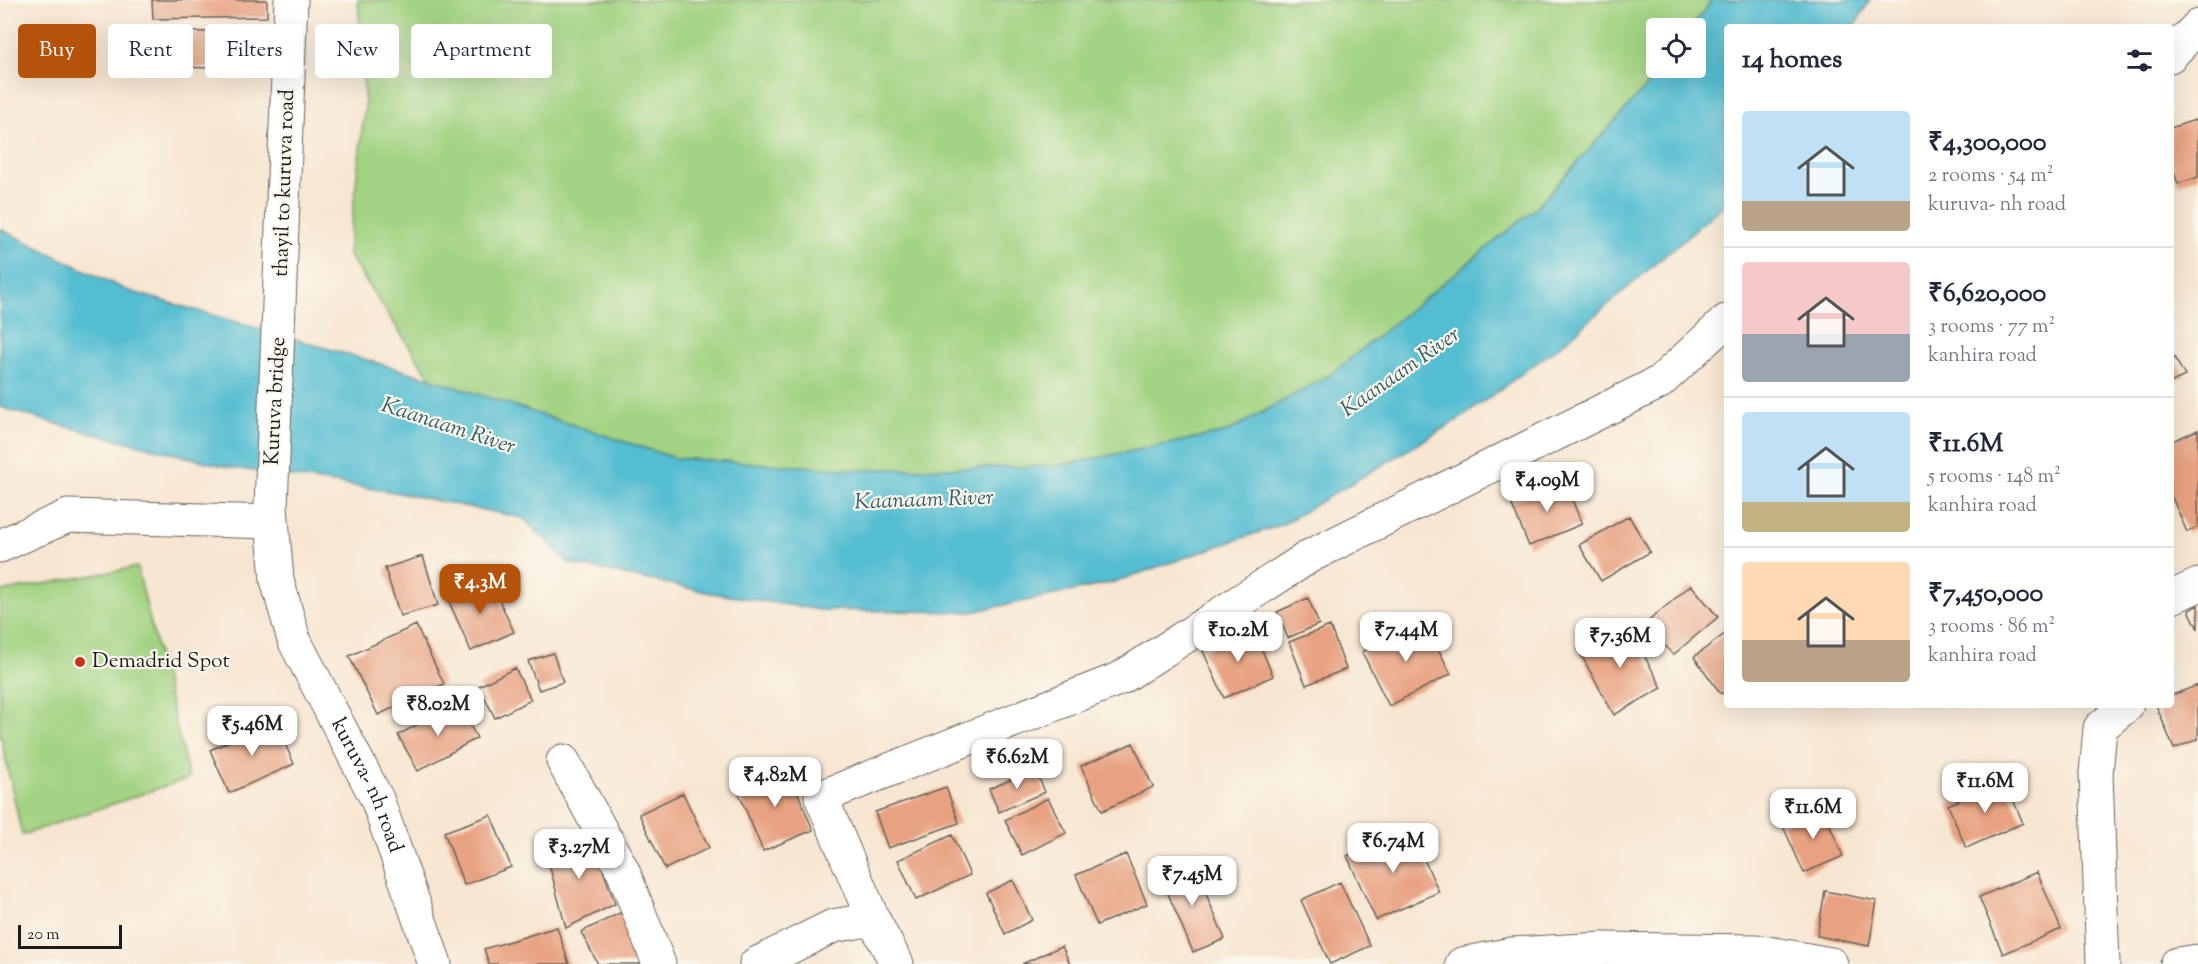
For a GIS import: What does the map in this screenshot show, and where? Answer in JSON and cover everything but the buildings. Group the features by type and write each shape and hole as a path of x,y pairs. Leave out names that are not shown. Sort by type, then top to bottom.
{"street":[{"name":"thayil to kuruva road","path":"280,295 291,0"},
{"path":"2174,52 2198,26"},
{"name":"Kuruva bridge","path":"271,514 280,295"},
{"path":"897,964 873,919 820,797 1121,678 1310,556 1660,382 1724,323"},
{"path":"0,546 68,516 271,514"},
{"name":"kuruva- nh road","path":"271,514 277,580 294,640 377,799 435,964"},
{"path":"2174,596 2198,585"},
{"path":"2103,964 2096,774 2100,728 2123,708"},
{"path":"563,761 623,871 659,964"},
{"path":"756,964 833,926 873,919"},
{"path":"1462,964 1512,954 1603,949 1756,951 1831,964"},
{"path":"2177,964 2198,961"}],"green space":[{"path":"358,0 1712,0 1698,18 1646,18 1646,78 1654,78 1536,208 1330,375 1227,432 1057,466 860,470 675,458 431,379 348,254 365,105 363,78 399,78 399,24 360,24"},
{"name":"Demadrid Spot","path":"137,567 189,778 22,835 0,733 0,592"}],"water":[{"name":"Kaanaam River","path":"1712,0 1870,0 1856,24 1724,24 1724,205 1561,345 1461,418 1283,524 1111,583 972,612 820,610 711,593 569,563 523,518 394,492 227,467 60,425 0,407 0,229 126,290 419,375 675,458 860,470 1057,466 1227,432 1330,375 1536,208 1654,78 1706,78 1706,18 1698,18"}],"place":[{"name":"Demadrid Spot","path":"80,662"}]}
